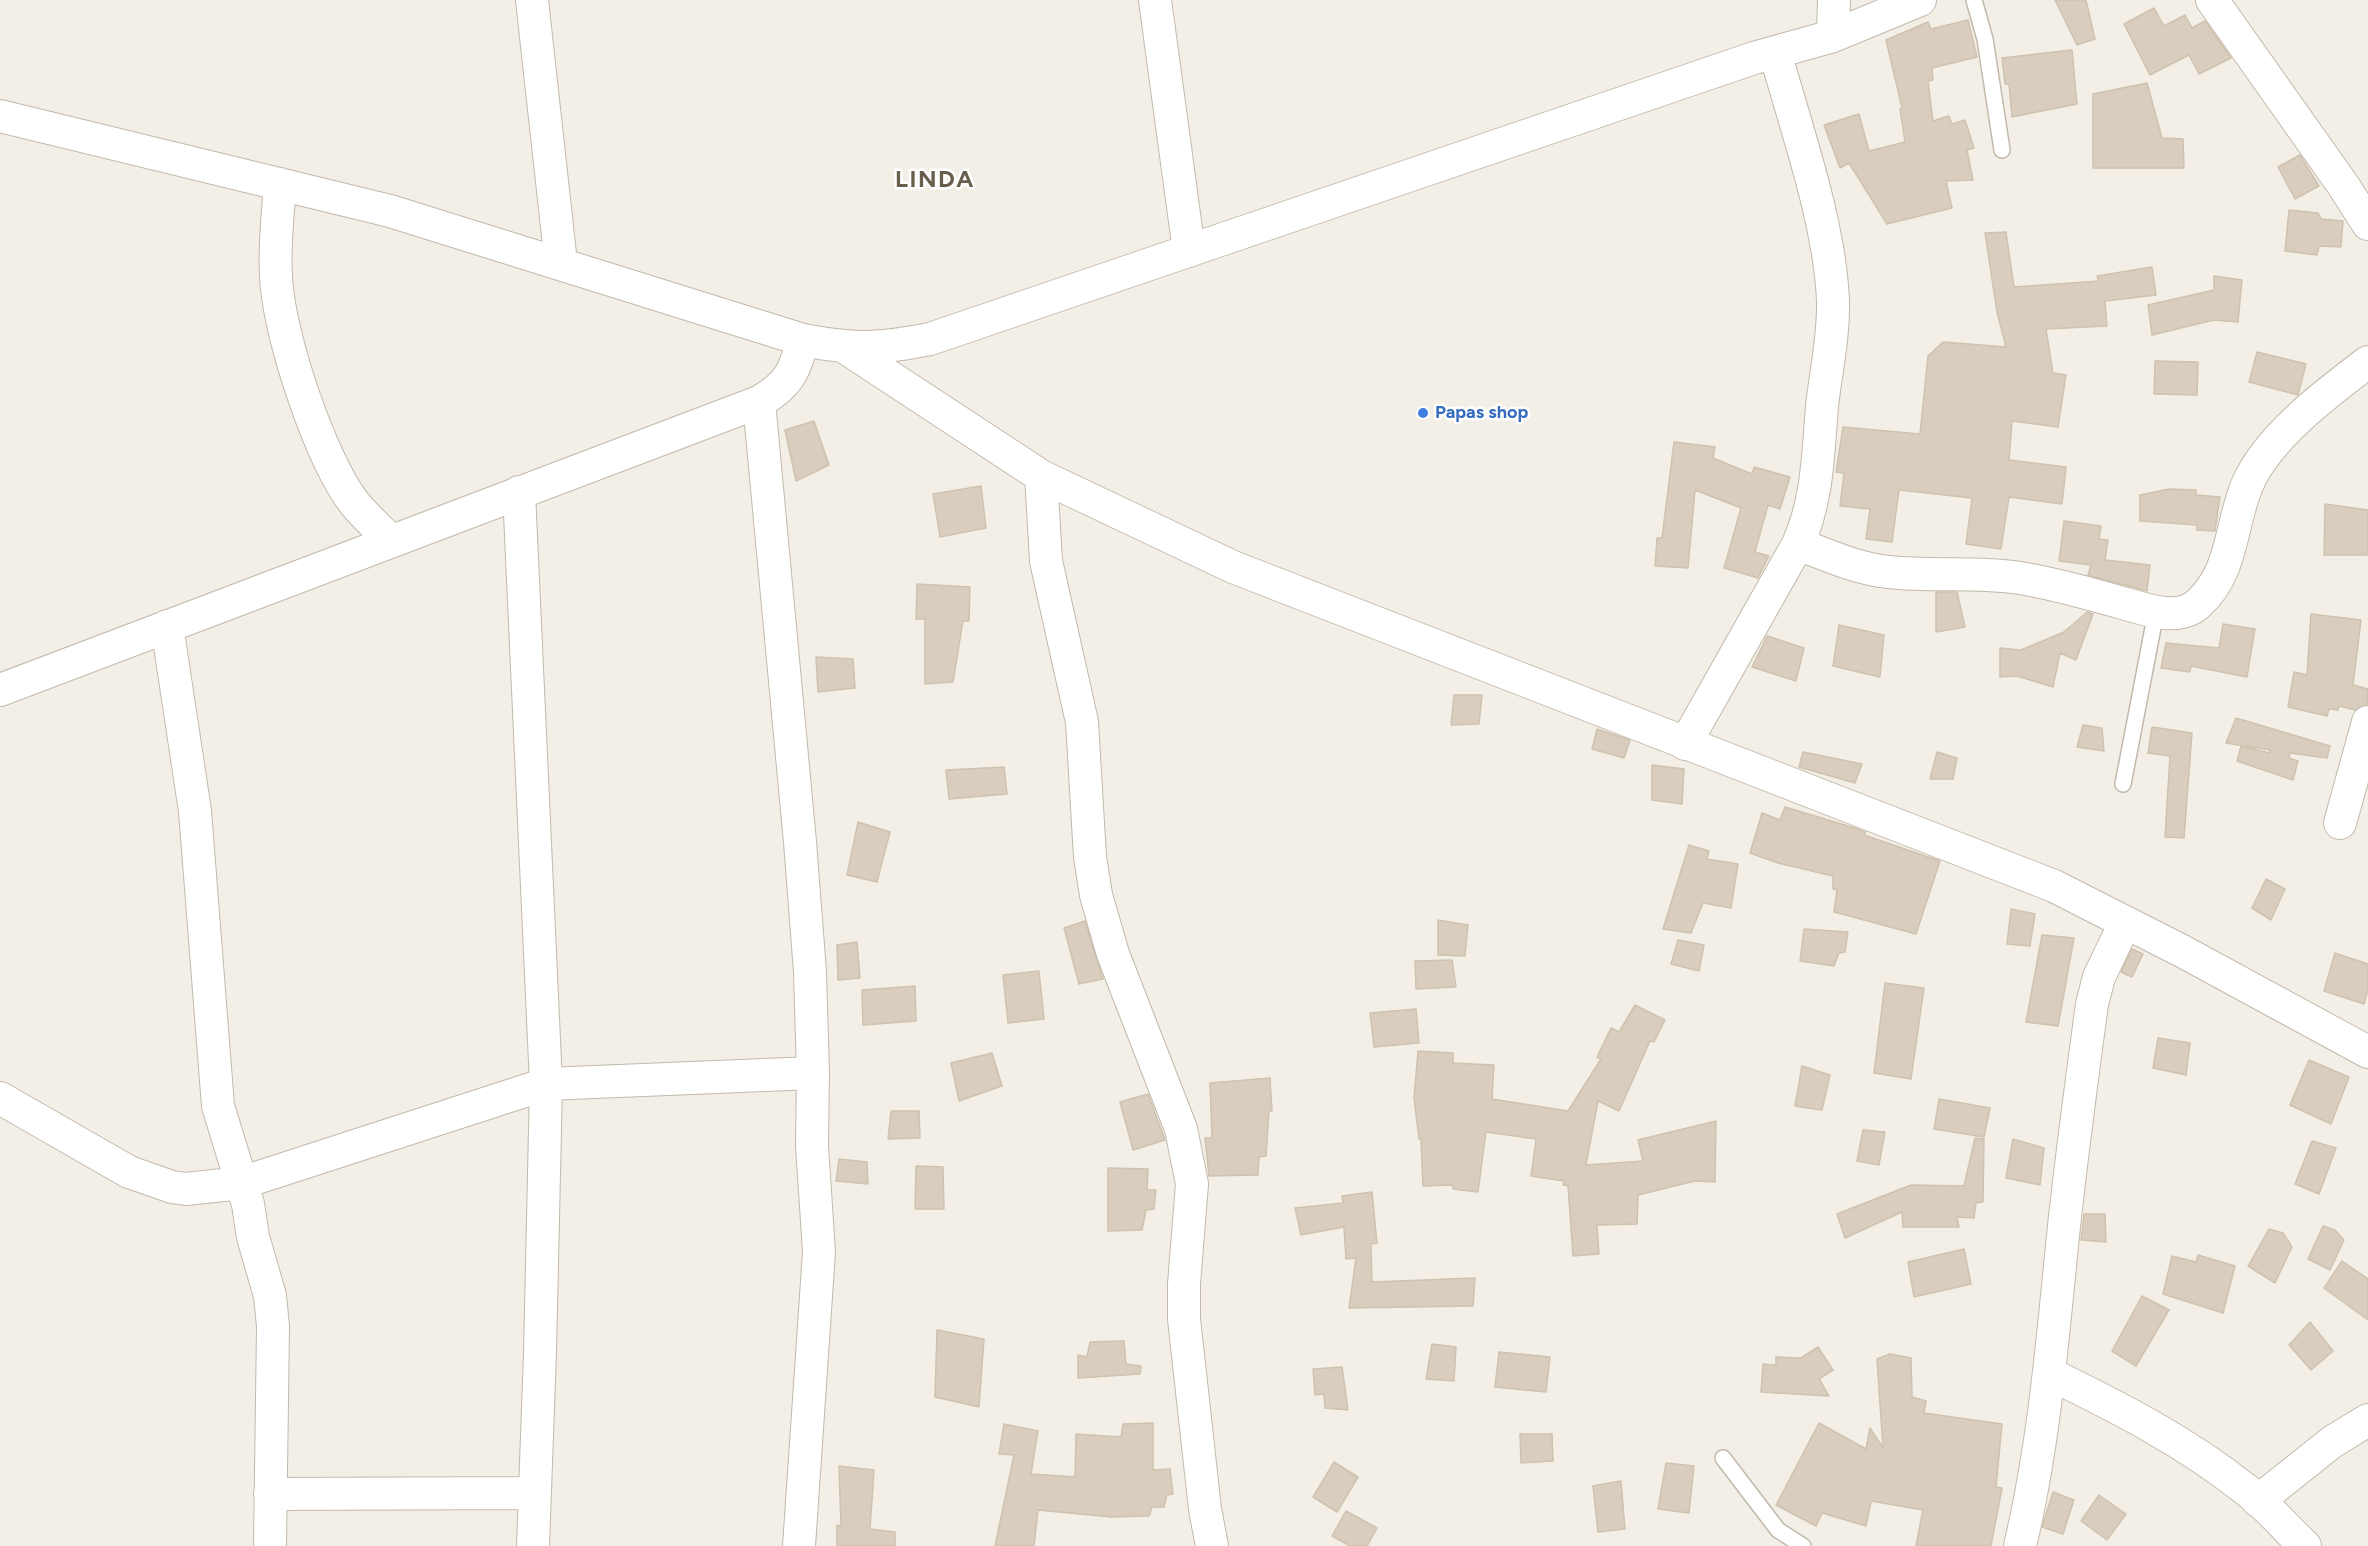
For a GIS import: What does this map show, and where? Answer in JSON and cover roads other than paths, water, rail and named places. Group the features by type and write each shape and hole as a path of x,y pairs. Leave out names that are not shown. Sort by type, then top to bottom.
{"street":[{"path":"532,0 561,263"},
{"path":"1155,0 1189,251"},
{"path":"1833,36 1834,0"},
{"path":"0,116 435,223 803,340 846,348 887,347 930,339 1775,52 1833,36 1920,0"},
{"path":"2212,0 2343,185 2368,225"},
{"path":"1685,744 1798,544 1808,522 1819,461 1833,302 1826,246 1809,171 1775,52"},
{"path":"280,184 276,277 279,303 295,365 317,432 338,476 355,504 391,541"},
{"path":"0,690 759,402 784,386 794,372 803,340"},
{"path":"846,348 1041,476 1233,567 2054,886 2368,1052"},
{"path":"1798,544 1863,568 1889,572 2019,578 2156,612 2184,612 2201,601 2225,564 2247,485 2255,470 2299,420 2368,362"},
{"path":"759,402 810,972 813,1073 812,1146 819,1252 799,1546"},
{"path":"1041,476 1046,561 1082,722 1086,810 1096,895 1113,954 1181,1129 1189,1157 1192,1184 1184,1284 1184,1319 1205,1509 1212,1546"},
{"path":"519,492 546,1084 533,1546"},
{"path":"167,626 195,811 218,1106 241,1183 270,1296 273,1326 270,1546"},
{"path":"2340,823 2368,722"},
{"path":"2020,1546 2029,1510 2050,1374 2064,1224 2092,1004 2099,977 2125,922"},
{"path":"0,1098 129,1172 161,1184 186,1189 241,1183 546,1084 813,1073"},
{"path":"2050,1374 2171,1438 2222,1470 2305,1546"},
{"path":"2258,1501 2332,1442 2368,1420"},
{"path":"270,1494 535,1493"}],"lane":[{"path":"1974,0 1985,39 2002,150"},
{"path":"2123,784 2156,612"},
{"path":"1723,1458 1778,1530 1803,1546"}],"place":[{"name":"Papas shop","path":"1423,413"}],"district":[{"name":"LINDA","path":"935,180"}]}
